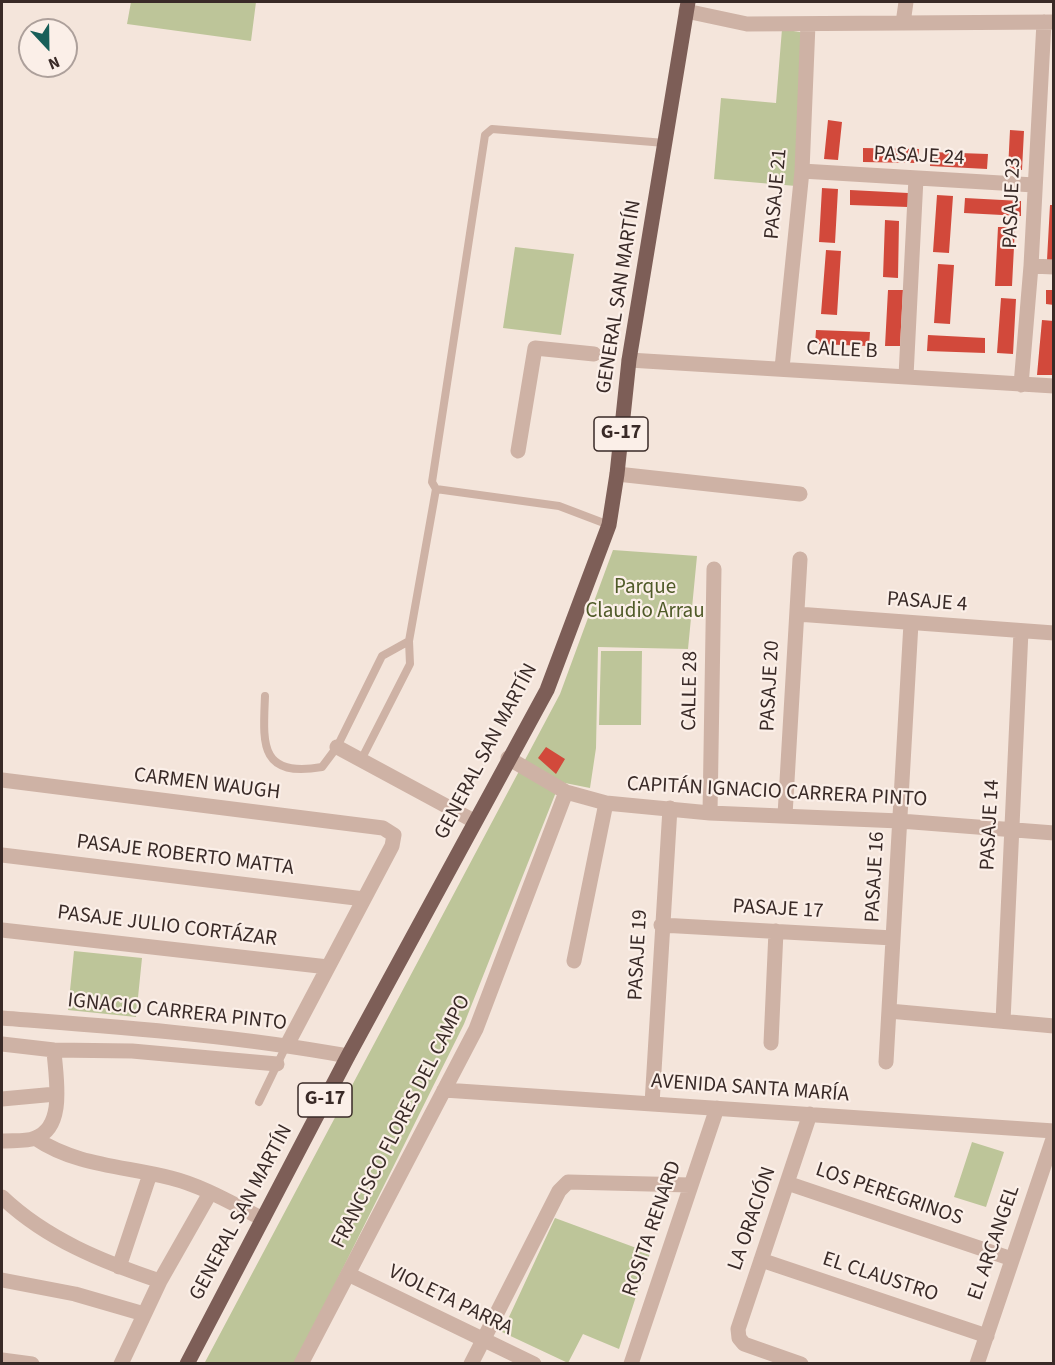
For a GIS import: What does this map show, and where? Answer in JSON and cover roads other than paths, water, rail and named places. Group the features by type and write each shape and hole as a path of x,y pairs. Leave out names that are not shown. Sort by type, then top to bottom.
{"main road":[{"name":"GENERAL SAN MARTÍN","path":"187,1364 507,758 547,690 609,525 617,474 629,360 687,6"}],"street":[{"path":"903,23 906,2"},
{"path":"687,6 747,24 1049,22"},
{"name":"PASAJE 23","path":"1022,385 1031,266 1034,185 1049,22"},
{"name":"PASAJE 21","path":"782,368 802,171 808,24"},
{"name":"PASAJE 24","path":"802,171 1034,185"},
{"path":"906,376 916,178"},
{"path":"1031,266 1053,267"},
{"path":"518,451 535,348 594,354"},
{"name":"CALLE B","path":"629,360 1053,386"},
{"path":"617,474 800,494"},
{"name":"PASAJE 20","path":"785,815 800,559"},
{"name":"CALLE 28","path":"710,813 714,569"},
{"name":"PASAJE 4","path":"797,614 1053,633"},
{"name":"PASAJE 16","path":"886,1062 911,623"},
{"name":"PASAJE 14","path":"1003,1021 1021,631"},
{"path":"337,747 474,821"},
{"name":"CAPITÁN IGNACIO CARRERA PINTO","path":"507,758 566,792 606,803 710,813 900,820 1053,833"},
{"name":"CARMEN WAUGH","path":"2,780 383,828 394,835 392,846 364,899"},
{"name":"FRANCISCO FLORES DEL CAMPO","path":"301,1364 476,1029 566,792"},
{"path":"574,961 606,803"},
{"name":"PASAJE 19","path":"652,1104 661,925 670,808"},
{"name":"PASAJE ROBERTO MATTA","path":"2,855 364,899"},
{"path":"287,1045 364,899"},
{"name":"PASAJE 17","path":"661,925 894,938"},
{"name":"PASAJE JULIO CORTÁZAR","path":"2,930 327,967"},
{"path":"771,1043 776,931"},
{"path":"889,1011 1053,1026"},
{"name":"IGNACIO CARRERA PINTO","path":"2,1018 143,1029 287,1045 348,1056"},
{"path":"2,1044 54,1050 132,1051 277,1064"},
{"path":"2,1141 35,1138 46,1130 54,1117 56,1094 54,1050"},
{"name":"AVENIDA SANTA MARÍA","path":"444,1089 1053,1131"},
{"path":"2,1099 56,1094"},
{"name":"ROSITA RENARD","path":"630,1364 717,1108"},
{"name":"LA ORACIÓN","path":"801,1364 748,1346 739,1338 739,1325 810,1114"},
{"name":"EL ARCANGEL","path":"977,1364 1053,1136"},
{"path":"35,1138 53,1150 171,1178 210,1192 262,1219"},
{"path":"119,1267 150,1174"},
{"path":"471,1364 559,1191 568,1182 690,1185"},
{"name":"LOS PEREGRINOS","path":"787,1183 1012,1259"},
{"path":"121,1364 160,1281 210,1192"},
{"path":"2,1197 48,1232 119,1267 160,1281"},
{"name":"EL CLAUSTRO","path":"761,1260 987,1336"},
{"name":"VIOLETA PARRA","path":"348,1274 483,1342 534,1364"},
{"path":"2,1280 75,1293 144,1314"},
{"path":"2,1360 32,1364"}],"lane":[{"path":"361,760 410,664 409,641 436,489 432,482 485,135 492,129 665,143"},
{"path":"436,489 559,506 609,525"},
{"path":"265,696 263,738 267,753 281,764 299,771 322,767 337,747 382,656 409,641"},
{"path":"259,1102 287,1045"}],"park label":[{"name":"Parque Claudio Arrau","path":"645,600"}]}
